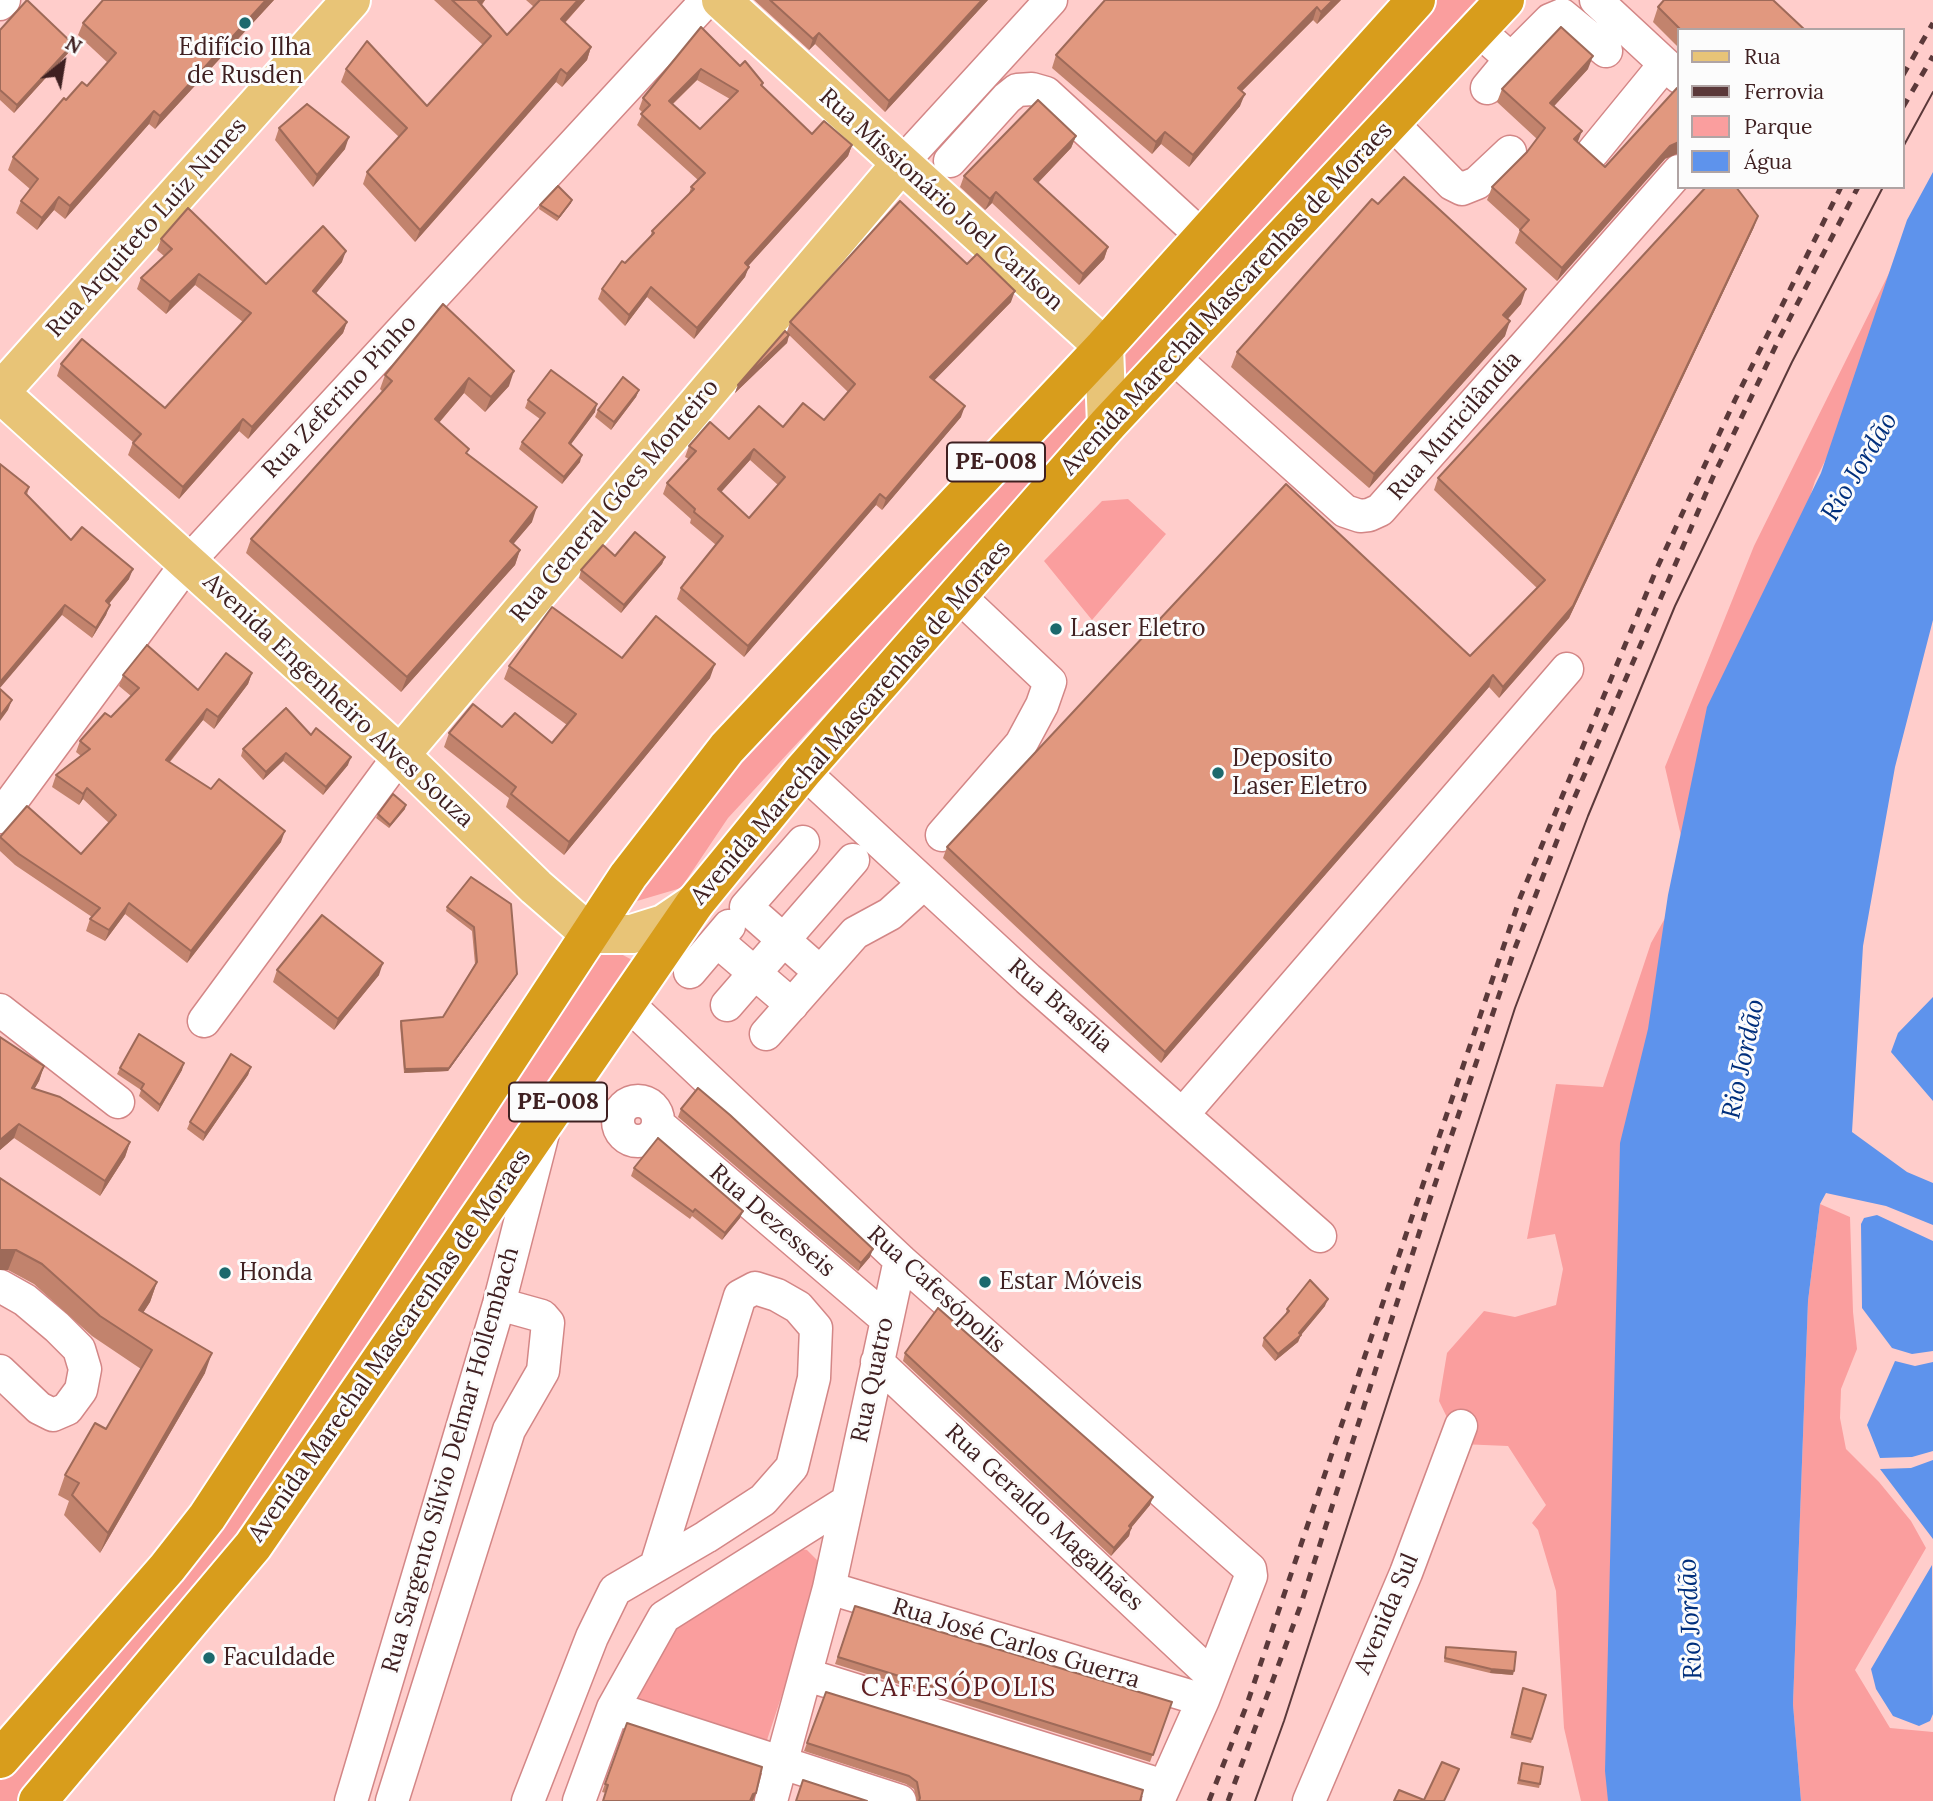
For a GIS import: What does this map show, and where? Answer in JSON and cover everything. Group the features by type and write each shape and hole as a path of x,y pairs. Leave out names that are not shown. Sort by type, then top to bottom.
{"highway":[{"name":"PE-008","path":"0,1759 167,1568 207,1517 628,876 727,748 1104,347 1416,0"},
{"name":"Avenida Marechal Mascarenhas de Moraes","path":"38,1801 253,1546 695,903 803,771 1107,425 1505,0"}],"main road":[{"name":"Rua Arquiteto Luiz Nunes","path":"0,393 351,0"},
{"name":"Rua Missionário Joel Carlson","path":"721,0 1104,347"},
{"name":"Rua General Góes Monteiro","path":"400,754 900,165"},
{"path":"1104,347 1107,425"},
{"name":"Avenida Engenheiro Alves Souza","path":"0,393 400,754 536,887 590,934"},
{"path":"590,934 632,934 664,924 695,903"}],"street":[{"path":"0,4 4,0"},
{"name":"Rua Zeferino Pinho","path":"0,817 188,562 707,0"},
{"name":"Rua General Góes Monteiro","path":"900,165 1051,0"},
{"path":"1593,152 1672,70 1597,0"},
{"path":"1487,88 1511,59 1550,20 1562,15 1606,51"},
{"path":"1477,29 1511,59"},
{"path":"950,161 1017,90 1032,89 1046,93 1202,236"},
{"path":"1391,122 1452,184 1462,190 1477,183 1510,152"},
{"name":"Rua Muricilândia","path":"1172,356 1345,511 1360,516 1369,515 1380,510 1678,172"},
{"path":"942,835 1021,744 1042,705 1050,682 959,596"},
{"path":"1183,1114 1567,669"},
{"name":"Rua General Góes Monteiro","path":"204,1021 400,754"},
{"name":"Rua Brasília","path":"803,771 920,888 1183,1114 1320,1236"},
{"path":"690,972 803,842"},
{"path":"727,1005 853,860"},
{"path":"766,1034 855,933 890,914 920,888"},
{"path":"746,907 820,972"},
{"path":"717,941 792,1005"},
{"name":"Rua Cafesópolis","path":"628,1004 900,1260 1250,1569 1251,1576 1207,1687"},
{"path":"0,1010 118,1102"},
{"name":"Rua Sargento Sílvio Delmar Hollembach","path":"351,1801 499,1304 546,1118"},
{"name":"Rua Dezesseis","path":"658,1124 885,1318"},
{"name":"Rua Quatro","path":"771,1801 829,1588 885,1318 900,1260"},
{"path":"0,1286 25,1300 79,1349 85,1369 81,1390 67,1409 54,1415 39,1408 0,1371"},
{"path":"527,1801 610,1598 625,1581 656,1566 763,1500 792,1466 814,1378 816,1328 799,1307 777,1295 755,1288 740,1296 656,1566"},
{"path":"392,1801 509,1430 543,1371 548,1323 542,1317 522,1308 499,1304"},
{"name":"Rua Geraldo Magalhães","path":"877,1362 1207,1687"},
{"name":"Avenida Sul","path":"1309,1801 1406,1573 1461,1426"},
{"path":"583,1800 613,1708 657,1625 670,1612 848,1501"},
{"name":"Rua José Carlos Guerra","path":"829,1588 1207,1687"},
{"path":"807,1675 1161,1794 1207,1687"},
{"path":"613,1708 900,1801"}],"green space":[{"path":"1431,0 1476,0 1112,395 1110,357"},
{"path":"1933,244 1815,481 1784,579 1644,1801 1581,1801 1564,1728 1556,1591 1538,1530 1532,1523 1546,1505 1508,1446 1460,1444 1439,1401 1447,1353 1484,1311 1515,1317 1556,1305 1563,1269 1555,1234 1527,1239 1556,1084 1603,1087 1651,943 1690,874 1665,767 1754,546 1899,253"},
{"path":"1089,384 1089,428 728,818 681,888 637,901 670,844 773,717"},
{"path":"1128,499 1166,534 1092,620 1044,561 1102,501"},
{"path":"606,946 636,962 297,1462 23,1801 0,1801 0,1769"},
{"path":"1820,1204 1850,1217 1857,1349 1841,1389 1840,1418 1846,1449 1879,1482 1911,1521 1926,1548 1855,1670 1890,1728 1933,1732 1933,1801 1801,1801 1793,1704 1808,1301"},
{"path":"793,1548 807,1550 817,1560 819,1583 765,1746 633,1709 661,1627"}],"water":[{"name":"Rio Jordão","path":"1933,172 1933,620 1895,767 1863,946 1852,1132 1907,1172 1933,1183 1933,1225 1886,1206 1826,1193 1820,1204 1808,1301 1793,1704 1801,1801 1608,1801 1605,1771 1620,1143 1648,1029 1668,895 1707,707 1821,473 1907,220"},
{"path":"1933,997 1933,1101 1891,1052 1898,1033"},
{"path":"1877,1215 1933,1241 1933,1351 1912,1354 1892,1348 1862,1308 1861,1224 1864,1218"},
{"path":"1895,1361 1915,1366 1933,1362 1933,1451 1912,1457 1880,1458 1867,1425"},
{"path":"1933,1460 1933,1539 1880,1469 1911,1468"},
{"path":"1932,1565 1933,1714 1930,1721 1919,1726 1893,1716 1876,1689 1871,1669"}],"building":[{"path":"27,0 73,44 17,105 0,90 0,30"},
{"path":"103,0 266,0 160,116 154,111 70,206 59,197 42,218 21,201 38,179 13,157 64,98 66,100 82,82 87,86 116,53 83,23"},
{"path":"452,0 479,0 507,35 540,0 578,0 561,19 591,47 567,74 561,69 420,230 367,172 407,128 346,69 367,41 427,106 491,36"},
{"path":"770,0 982,0 889,101 819,33 813,39"},
{"path":"1105,0 1333,0 1321,12 1317,7 1238,88 1245,94 1193,155 1165,132 1156,142 1056,55"},
{"path":"1664,0 1773,0 1803,28 1679,28 1658,7"},
{"path":"701,27 740,66 745,61 763,83 761,85 812,134 824,121 852,145 745,263 749,267 697,328 651,287 629,315 602,289 622,261 625,263 654,233 652,231 694,189 691,187 705,173 641,114 650,105 643,98","holes":["701,69 738,91 700,129 669,101"]},
{"path":"1561,27 1593,56 1550,103 1582,131 1574,139 1605,167 1678,89 1678,142 1670,146 1562,268 1520,230 1529,220 1492,187 1527,152 1545,128 1502,89"},
{"path":"1038,100 1076,136 1034,179 1108,247 1083,274 996,192 990,199 964,176"},
{"path":"307,104 349,137 317,175 279,128"},
{"path":"1404,177 1526,289 1503,315 1510,321 1374,474 1237,352 1372,199 1378,204"},
{"path":"558,186 572,200 559,217 540,205"},
{"name":"Deposito Laser Eletro","path":"1704,189 1738,189 1758,216 1573,606 1503,687 1493,675 1165,1052 947,847 1286,484 1470,656 1545,580 1438,478"},
{"path":"900,201 967,264 977,254 1015,291 930,377 965,406 886,499 880,494 748,646 681,588 723,536 694,512 695,509 667,483 696,451 689,446 710,422 729,439 759,406 783,427 803,403 824,420 855,384 790,322","holes":["754,449 785,477 749,518 718,489"]},
{"path":"188,208 266,284 323,226 346,251 313,291 347,322 252,427 243,419 183,487 133,443 141,434 61,364 82,339 165,408 251,313 199,274 170,302 141,278 172,249 161,239"},
{"path":"443,304 514,371 491,397 469,378 435,419 469,449 466,453 537,507 510,541 520,550 407,677 251,539 392,381 385,375"},
{"path":"785,331 789,335 738,385"},
{"path":"551,370 597,404 569,443 582,455 564,477 522,442 545,413 528,400"},
{"path":"623,377 639,390 614,422 598,410"},
{"path":"0,464 29,487 25,493 71,540 82,527 133,569 106,601 110,605 96,628 65,605 0,682"},
{"path":"635,532 665,557 624,605 581,570 603,545 615,556"},
{"path":"552,607 622,658 656,616 715,664 569,842 511,794 516,787 449,733 473,704 502,727 515,713 552,743 576,714 509,666"},
{"path":"147,645 198,690 226,653 252,673 218,717 207,709 166,760 211,789 219,779 285,831 191,951 129,903 109,930 90,919 100,908 19,854 0,837 27,806 81,854 116,815 87,788 83,794 56,775 90,749 80,741 105,713 111,717 139,688 123,675"},
{"path":"0,689 12,700 0,716"},
{"path":"286,708 311,735 316,728 351,757 326,787 286,753 266,772 243,749"},
{"path":"393,794 406,805 390,825 378,814"},
{"path":"471,877 511,904 517,974 449,1068 405,1069 401,1021 443,1017 477,962 474,927 447,907"},
{"path":"322,915 383,963 338,1019 277,970"},
{"path":"139,1034 184,1063 160,1105 141,1089 144,1084 120,1068"},
{"path":"0,1037 44,1066 32,1088 60,1097 130,1142 105,1181 19,1124 0,1140"},
{"path":"231,1054 251,1067 205,1133 190,1122"},
{"path":"698,1088 873,1249 861,1263 681,1109"},
{"path":"658,1138 743,1211 725,1233 634,1168"},
{"path":"0,1178 157,1282 139,1310 212,1353 108,1533 72,1495 79,1483 65,1475 95,1423 106,1429 152,1350 100,1316 42,1264 16,1250 0,1250"},
{"path":"1310,1280 1328,1299 1299,1333 1301,1335 1278,1354 1264,1338 1289,1311 1287,1309"},
{"path":"938,1308 1153,1497 1114,1548 905,1353"},
{"path":"855,1606 1172,1702 1153,1755 838,1657"},
{"path":"1446,1647 1516,1652 1514,1671 1491,1669 1445,1658"},
{"path":"1523,1688 1546,1695 1532,1739 1512,1734"},
{"path":"826,1692 1143,1790 1140,1801 919,1801 917,1782 909,1776 807,1743"},
{"path":"627,1723 762,1767 756,1793 750,1801 603,1801 608,1785 605,1784"},
{"path":"1442,1762 1459,1769 1444,1801 1394,1801 1399,1790 1424,1800"},
{"path":"1522,1763 1543,1767 1540,1784 1519,1780"},
{"path":"803,1780 867,1801 796,1801"}],"tram line":[{"path":"1905,143 1933,92"},
{"path":"1255,1801 1284,1721 1515,1008 1588,816 1675,606 1792,362 1882,189"}],"railway":[{"path":"1905,72 1933,23"},
{"path":"1905,104 1933,56"},
{"path":"1209,1801 1246,1707 1520,898 1657,568 1735,400 1840,189"},
{"path":"1228,1801 1300,1607 1430,1199 1515,948 1567,815 1713,477 1780,337 1857,189"}],"place":[{"name":"Edifício Ilha de Rusden","path":"245,23"},
{"name":"Laser Eletro","path":"1056,629"},
{"name":"Deposito Laser Eletro","path":"1218,773"},
{"name":"Honda","path":"225,1273"},
{"name":"Estar Móveis","path":"985,1282"},
{"name":"Faculdade","path":"209,1658"}],"district":[{"name":"CAFESÓPOLIS","path":"959,1689"}]}
